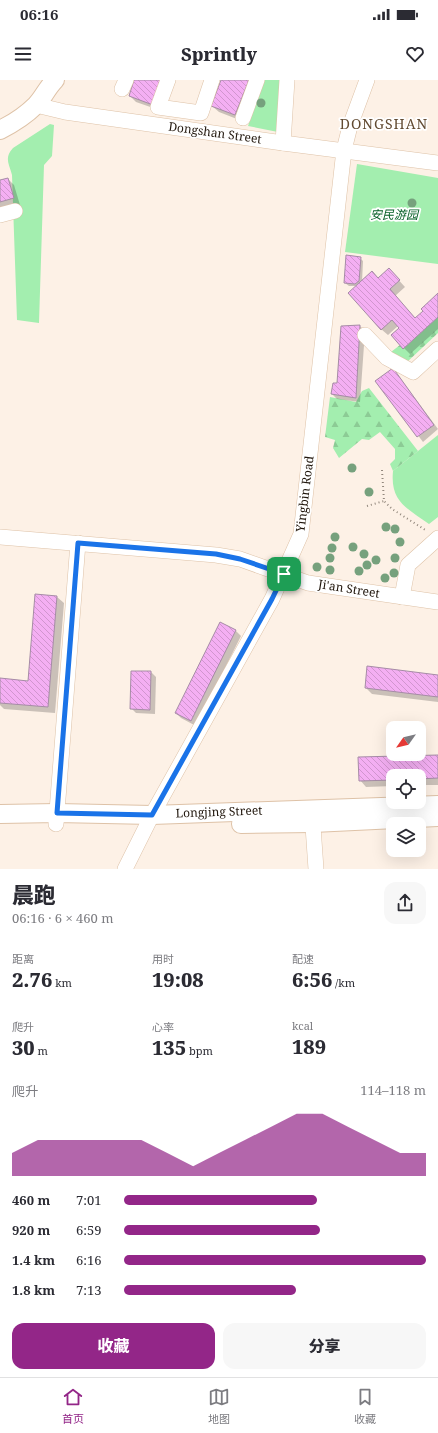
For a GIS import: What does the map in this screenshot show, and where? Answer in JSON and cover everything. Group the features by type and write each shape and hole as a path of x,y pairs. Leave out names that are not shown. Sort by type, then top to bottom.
{"main road":[{"path":"0,130 36,105 47,88 55,80"},
{"name":"Longjing Street","path":"312,816 438,805"},
{"name":"Longjing Street","path":"0,814 57,819 149,820 312,816 438,817"},
{"name":"Longjing Street","path":"0,826 57,819"}],"street":[{"path":"168,80 158,107 201,113 212,80"},
{"path":"243,118 257,80"},
{"path":"283,143 287,80"},
{"name":"Yingbin Road","path":"125,869 149,820 272,599 301,534 344,150 350,126 367,80"},
{"name":"Dongshan Street","path":"36,105 65,112 438,163"},
{"path":"0,215 15,211"},
{"path":"365,336 387,358 413,372 438,349"},
{"name":"Ji'an Street","path":"0,536 216,554 240,559 308,583 438,602"},
{"path":"402,597 408,565 438,538"},
{"path":"57,819 78,543"},
{"path":"312,816 316,869"}],"path":[{"path":"382,470 384,501 392,509 438,538"},
{"path":"367,506 384,501"}],"green space":[{"path":"264,80 281,80 278,132 248,126"},
{"path":"50,124 54,125 52,156 44,165 39,323 17,320 12,175 8,158 13,148"},
{"name":"安民游园","path":"357,164 438,178 438,264 345,252"},
{"path":"438,317 438,333 406,363 391,352 400,345 404,348"},
{"path":"369,388 418,451 393,471 390,464 395,459 395,449 380,432 369,440 362,439 339,458 333,448 335,440 325,437 330,397 356,402 362,391"},
{"path":"438,435 438,517 429,524 407,508 397,497 394,490 393,471"}],"building":[{"path":"134,80 162,80 153,105 129,96"},
{"path":"221,80 249,80 235,115 211,106"},
{"path":"8,178 14,198 0,202 0,180"},
{"path":"346,255 361,257 359,281 355,284 344,283"},
{"path":"389,268 400,280 390,289 415,318 423,311 421,309 438,293 438,317 403,349 391,335 399,328 392,320 381,330 348,293 372,271 378,278"},
{"path":"360,325 356,398 331,394 333,383 337,383 341,326"},
{"path":"393,368 434,425 417,437 375,381"},
{"path":"35,594 57,596 48,707 0,703 0,678 28,681"},
{"path":"220,622 236,630 191,721 175,713"},
{"path":"367,666 438,675 438,697 365,688"},
{"path":"131,671 151,671 150,710 130,709"},
{"path":"426,755 438,755 438,778 426,779 426,769 386,769 386,780 359,781 358,757 386,756 386,761 426,761"}],"district":[{"name":"DONGSHAN","path":"384,124"}],"route":[{"path":"78,543 216,554 240,559 284,574 272,599 152,815 57,813 78,543"}]}
